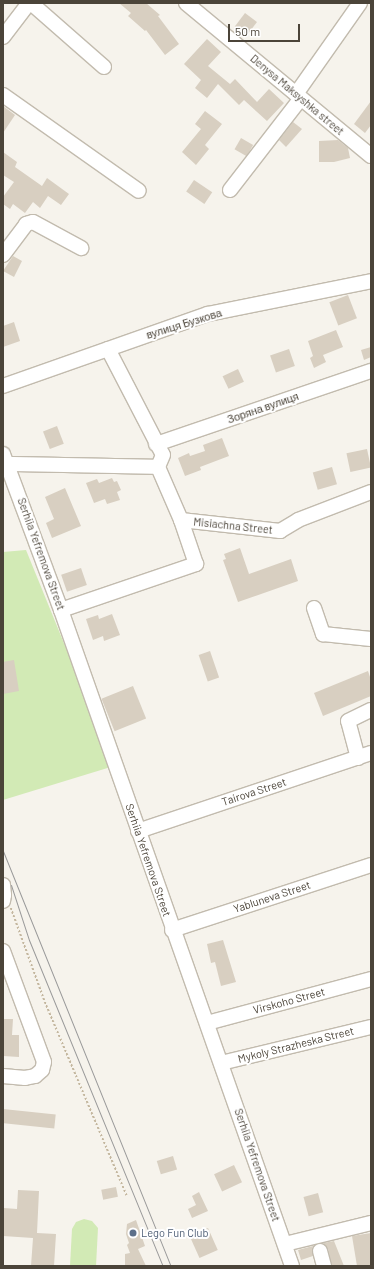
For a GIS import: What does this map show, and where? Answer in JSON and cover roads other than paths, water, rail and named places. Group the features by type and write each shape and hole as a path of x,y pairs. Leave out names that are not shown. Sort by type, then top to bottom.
{"street":[{"path":"3,37 30,3 104,67"},
{"name":"Denysa Maksyshka street","path":"186,3 371,156"},
{"path":"230,190 298,96 360,3"},
{"path":"3,95 139,191"},
{"path":"3,254 26,224 33,222 81,248"},
{"name":"вулиця Бузкова","path":"3,386 208,314 371,281"},
{"path":"108,349 163,456 158,467 181,520"},
{"name":"Зоряна вулиця","path":"156,444 371,371"},
{"path":"5,459 158,467"},
{"name":"Serhiia Yefremova Street","path":"5,459 60,610 172,930 207,1023 292,1266"},
{"name":"Misiachna Street","path":"60,610 196,564 181,520 280,530 298,520 371,492"},
{"path":"314,608 323,634 371,639"},
{"path":"364,756 348,721 371,710"},
{"name":"Tairova Street","path":"138,831 364,756"},
{"name":"Yabluneva Street","path":"172,930 371,865"},
{"path":"3,885 7,904"},
{"path":"3,951 44,1062 42,1070 35,1076 25,1078 3,1076"},
{"name":"Virskoho Street","path":"207,1023 371,978"},
{"name":"Mykoly Strazheska Street","path":"221,1063 371,1027"},
{"path":"285,1244 371,1223"},
{"path":"320,1251 324,1266"}],"tram line":[{"path":"3,851 171,1266"},
{"path":"11,885 29,940 163,1266"}],"place":[{"name":"Lego Fun Club","path":"133,1233"}]}
